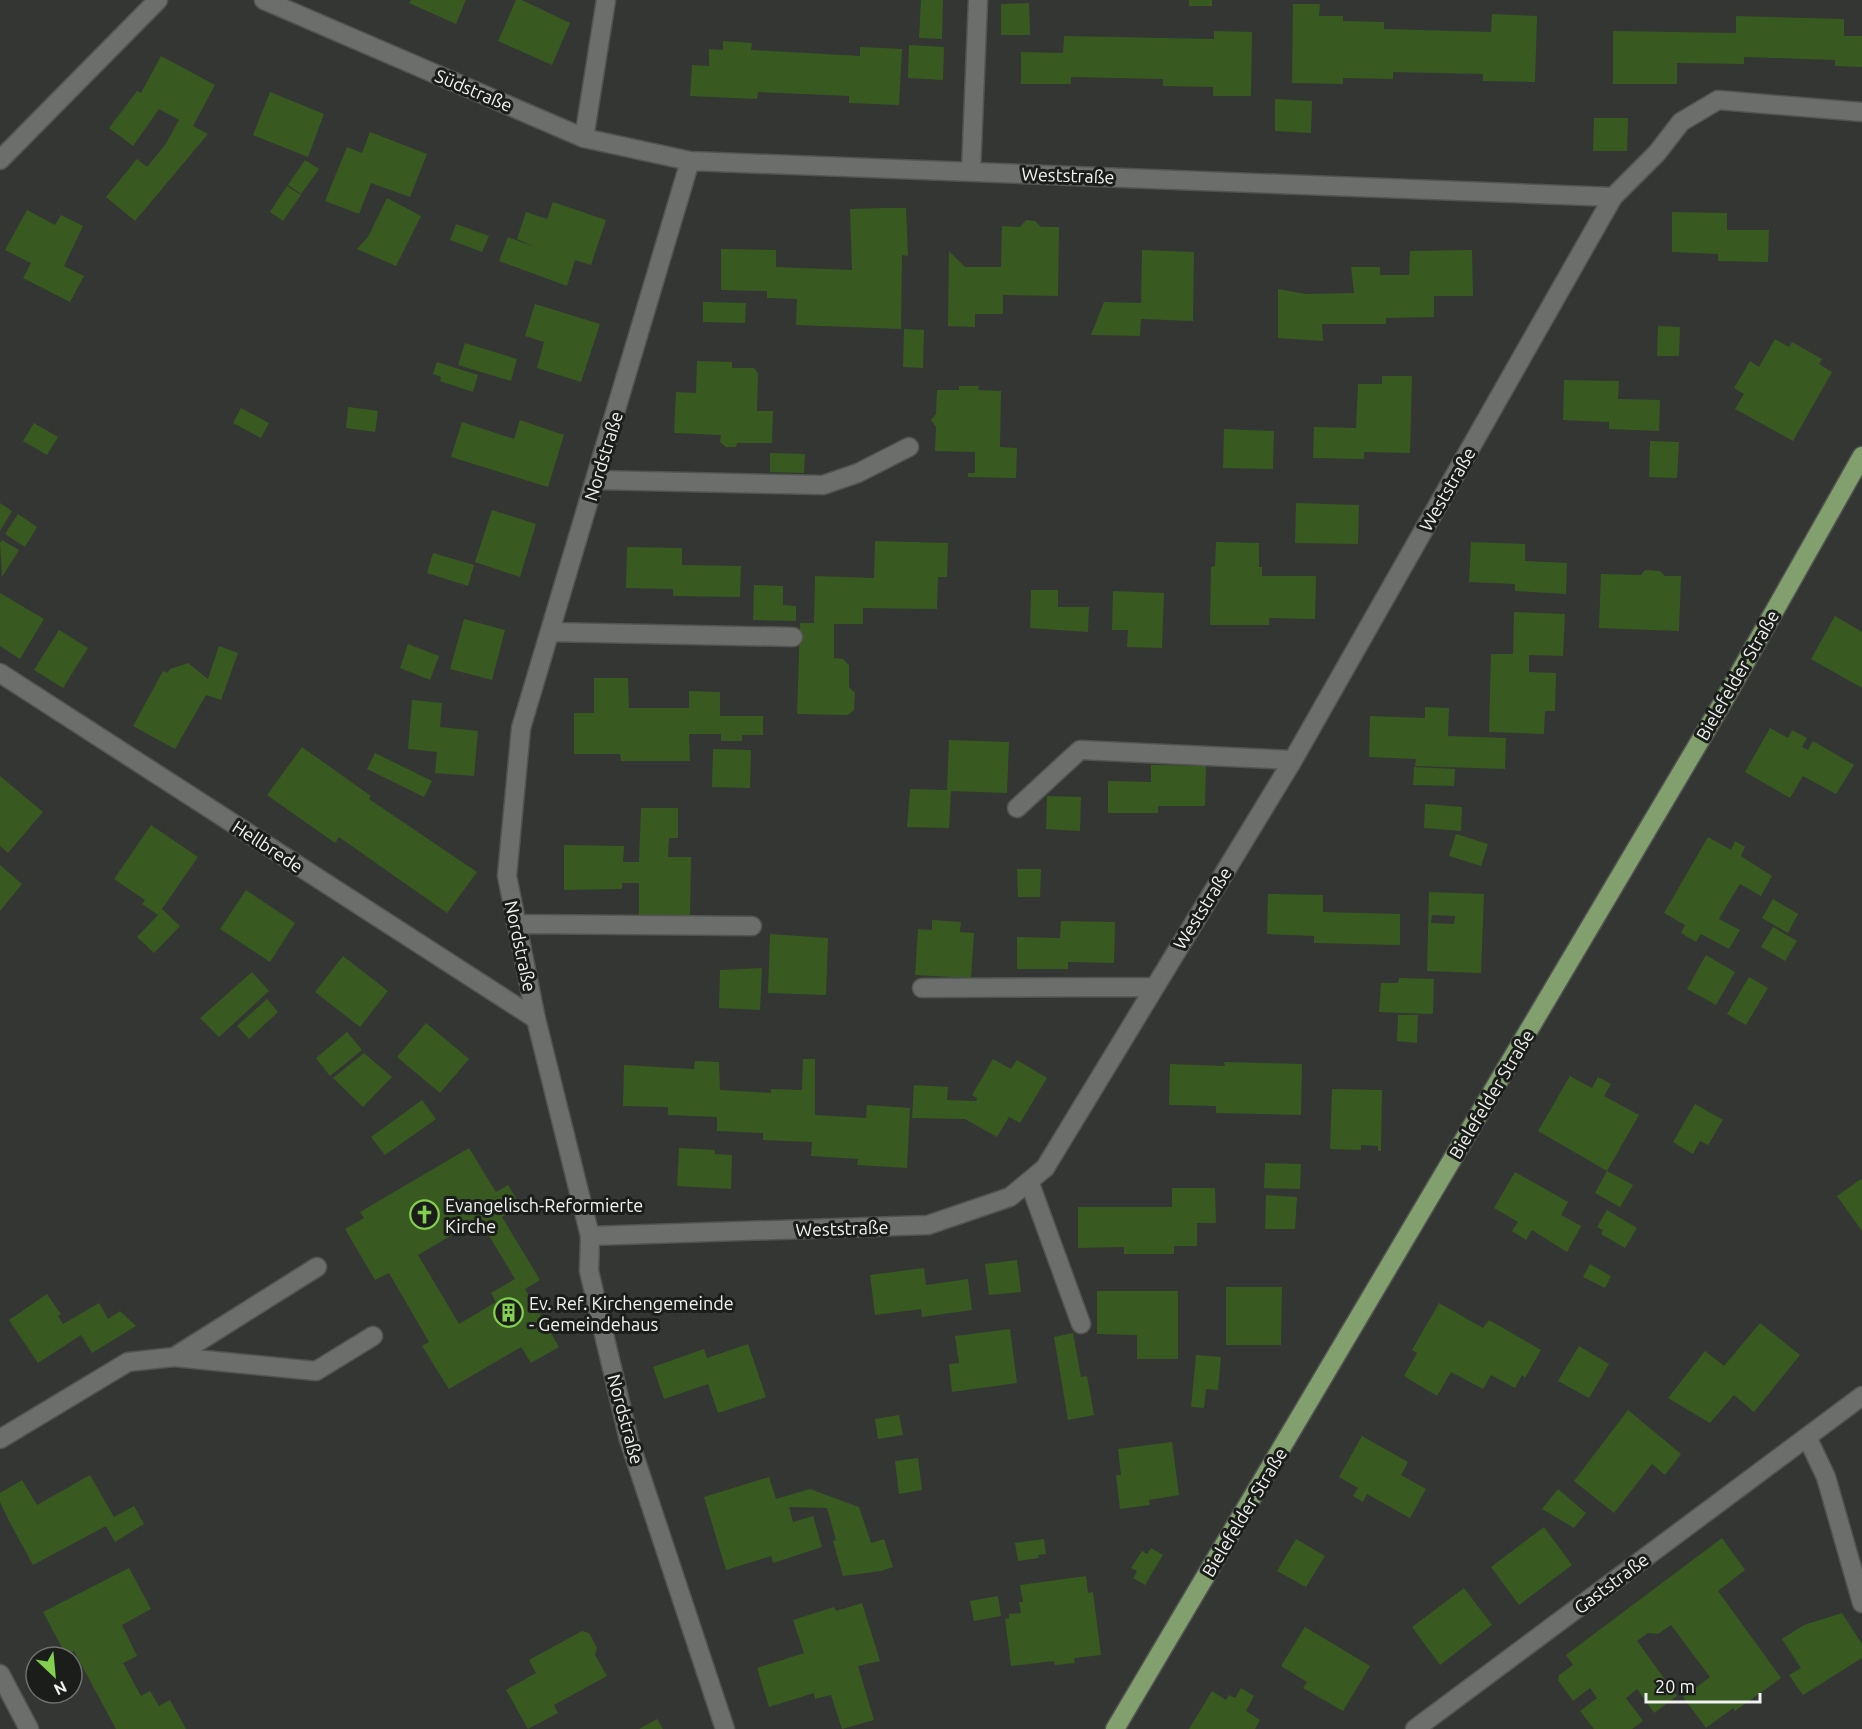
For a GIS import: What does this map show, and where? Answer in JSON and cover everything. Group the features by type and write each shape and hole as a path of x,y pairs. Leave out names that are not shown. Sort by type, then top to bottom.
{"main road":[{"name":"Bielefelder Straße","path":"1115,1729 1723,702 1862,456"}],"street":[{"path":"0,159 158,0"},
{"name":"Südstraße","path":"264,0 584,138 690,161"},
{"path":"584,138 606,0"},
{"path":"971,171 978,0"},
{"path":"1613,196 1657,153 1681,122 1718,100 1862,112"},
{"name":"Weststraße","path":"590,1236 928,1225 1010,1197 1045,1168 1293,760 1613,196 690,161"},
{"name":"Nordstraße","path":"690,161 521,728 507,876 536,1019 590,1236 589,1270 629,1440 725,1729"},
{"path":"596,480 823,485 858,472 909,447"},
{"path":"550,632 793,637"},
{"name":"Hellbrede","path":"0,673 536,1019"},
{"path":"1017,808 1080,750 1293,760"},
{"path":"516,924 752,926"},
{"path":"922,988 1154,987"},
{"path":"1029,1181 1081,1324"},
{"path":"174,1357 317,1267"},
{"path":"0,1439 129,1362 174,1357 316,1371 373,1336"},
{"name":"Gaststraße","path":"1415,1729 1862,1396"},
{"path":"1807,1437 1826,1477 1862,1603"},
{"path":"0,1674 29,1729"}],"building":[{"path":"411,0 466,0 456,24 409,3"},
{"path":"516,0 522,0 570,23 552,65 498,41"},
{"path":"921,0 943,0 942,39 919,38"},
{"path":"1189,0 1212,0 1212,6 1189,6"},
{"path":"1029,3 1030,35 1001,35 1001,4"},
{"path":"1293,4 1320,4 1319,16 1343,16 1343,21 1384,22 1384,29 1491,32 1492,14 1537,16 1535,82 1483,81 1483,74 1393,72 1393,79 1343,78 1343,84 1292,83"},
{"path":"1736,16 1844,19 1844,36 1862,36 1862,67 1835,66 1835,60 1744,57 1744,64 1677,63 1677,84 1613,84 1613,31 1736,33"},
{"path":"1214,31 1252,32 1251,96 1213,96 1213,87 1163,86 1163,79 1071,77 1071,84 1021,84 1021,52 1063,53 1064,36 1214,39"},
{"path":"723,41 752,43 751,50 860,56 860,47 902,49 899,105 849,103 849,96 758,92 757,99 690,96 692,65 709,66 709,49 723,50"},
{"path":"909,45 944,47 943,80 908,78"},
{"path":"161,56 215,85 193,126 208,134 135,221 106,197 137,159 147,167 165,145 179,120 159,109 133,146 109,128 137,91 141,93"},
{"path":"270,92 324,114 308,157 253,135"},
{"path":"1275,99 1312,101 1311,133 1275,131"},
{"path":"1594,118 1628,118 1627,151 1593,151"},
{"path":"370,132 427,154 410,197 371,183 359,214 325,201 347,147 362,153"},
{"path":"305,160 319,169 301,194 288,185"},
{"path":"287,186 301,195 283,221 270,212"},
{"path":"387,198 421,216 396,266 357,249 368,237"},
{"path":"553,202 606,220 591,265 575,260 567,286 499,261 508,237 537,248 517,239 526,212 547,219"},
{"path":"906,208 908,256 902,255 901,329 796,325 797,299 767,298 767,291 721,290 721,249 776,250 776,267 852,270 850,209"},
{"path":"27,210 55,225 61,215 83,226 64,266 84,276 70,302 23,278 31,263 5,250"},
{"path":"1672,212 1727,213 1727,230 1769,230 1768,262 1718,261 1718,254 1672,252"},
{"path":"1026,220 1035,221 1041,227 1059,227 1058,296 1003,295 1003,314 975,314 975,327 948,326 949,251 965,267 1001,267 1002,226 1020,227"},
{"path":"456,224 489,236 482,252 450,240"},
{"path":"1142,250 1194,252 1193,321 1141,319 1140,336 1091,335 1104,302 1141,303"},
{"path":"1472,250 1473,296 1434,296 1434,317 1386,318 1386,324 1322,324 1323,341 1278,338 1278,289 1305,294 1354,293 1351,267 1380,267 1380,275 1409,275 1410,251"},
{"path":"703,302 746,303 745,323 703,322"},
{"path":"535,304 600,324 581,382 537,368 544,342 525,336"},
{"path":"1658,326 1680,327 1679,356 1657,356"},
{"path":"904,329 924,330 923,368 903,367"},
{"path":"1775,339 1789,347 1792,342 1822,359 1819,364 1832,372 1793,441 1735,409 1744,394 1734,388 1750,361 1759,367"},
{"path":"465,343 517,359 511,381 458,365"},
{"path":"697,361 732,362 732,368 754,368 758,373 757,411 773,411 772,443 737,443 736,447 726,447 720,442 721,435 674,433 676,392 696,393"},
{"path":"437,362 478,375 473,392 440,381 441,377 433,374"},
{"path":"1382,376 1412,376 1410,453 1364,452 1364,459 1313,458 1314,427 1356,428 1358,384 1382,384"},
{"path":"1564,380 1619,381 1618,399 1660,400 1659,431 1609,429 1609,422 1563,420"},
{"path":"959,386 979,386 978,390 1001,391 1000,447 1017,448 1016,478 968,477 968,473 975,473 975,452 935,451 936,427 931,420 936,414 937,390 959,390"},
{"path":"348,407 378,411 375,432 346,428"},
{"path":"241,408 269,423 261,438 233,423"},
{"path":"520,420 564,435 548,487 451,457 462,422 514,439"},
{"path":"34,423 58,437 47,455 23,441"},
{"path":"1224,429 1274,431 1273,469 1223,468"},
{"path":"1650,441 1679,442 1677,478 1649,477"},
{"path":"770,453 805,454 804,473 770,472"},
{"path":"0,503 12,511 0,531"},
{"path":"1296,503 1359,505 1358,544 1295,543"},
{"path":"492,510 536,524 520,577 475,562"},
{"path":"18,514 37,527 25,547 5,534"},
{"path":"2,540 19,550 2,577 0,543"},
{"path":"875,541 948,543 947,577 938,577 937,609 863,608 863,624 834,624 834,658 843,659 849,665 849,687 855,693 854,710 848,715 797,714 800,623 814,623 815,576 874,578"},
{"path":"1216,542 1259,543 1259,567 1262,567 1262,576 1316,576 1315,619 1269,618 1269,625 1210,625 1211,567 1215,566"},
{"path":"1471,542 1525,544 1525,561 1567,563 1566,594 1515,591 1515,584 1469,582"},
{"path":"627,547 682,548 682,565 741,566 740,597 673,596 673,589 626,588"},
{"path":"433,553 474,565 468,586 427,573"},
{"path":"1645,570 1660,571 1665,576 1681,576 1679,631 1599,628 1601,574 1641,575"},
{"path":"754,585 783,586 783,605 796,606 796,621 753,620"},
{"path":"1031,590 1058,590 1058,607 1089,607 1088,632 1030,628"},
{"path":"1113,591 1164,593 1162,648 1127,647 1128,630 1112,630"},
{"path":"0,593 44,619 20,659 0,646"},
{"path":"1514,612 1565,614 1563,656 1529,655 1529,672 1556,673 1555,711 1545,711 1544,734 1489,732 1491,654 1513,654"},
{"path":"1835,616 1862,632 1862,688 1811,659"},
{"path":"464,619 505,630 492,680 450,669"},
{"path":"59,630 88,648 63,688 34,670"},
{"path":"408,644 439,656 430,680 400,668"},
{"path":"219,646 238,653 221,700 206,695 175,749 133,726 163,671 167,673 170,669 188,663 208,679"},
{"path":"594,678 628,678 629,708 689,708 689,691 720,692 720,716 763,716 763,735 742,735 742,741 721,741 721,734 689,734 690,761 621,761 620,754 574,754 574,713 594,713"},
{"path":"412,700 442,703 440,727 478,731 474,776 435,773 437,752 408,749"},
{"path":"1425,707 1449,708 1448,736 1506,738 1505,769 1415,766 1416,759 1369,757 1370,716 1425,718"},
{"path":"1770,728 1788,738 1792,730 1807,738 1802,747 1808,750 1813,741 1854,765 1836,794 1803,776 1790,798 1745,772"},
{"path":"949,740 1009,742 1007,793 951,791 949,828 907,827 910,789 947,790"},
{"path":"302,747 371,796 369,799 477,872 447,913 339,837 335,843 267,795"},
{"path":"713,749 751,750 750,788 712,787"},
{"path":"375,753 432,781 424,797 367,769"},
{"path":"1151,765 1206,766 1205,806 1158,806 1158,813 1108,813 1108,781 1151,782"},
{"path":"1414,767 1455,769 1454,786 1413,785"},
{"path":"0,776 43,812 8,853 0,846"},
{"path":"1047,796 1081,797 1080,831 1046,829"},
{"path":"1425,804 1462,807 1461,831 1424,828"},
{"path":"641,808 678,808 678,838 669,838 668,857 691,857 690,917 639,916 639,883 622,883 622,889 564,890 564,845 624,846 623,862 639,862"},
{"path":"151,825 198,857 162,909 180,926 154,953 137,937 158,915 142,904 145,900 114,879"},
{"path":"1456,834 1488,844 1481,866 1449,856"},
{"path":"1708,837 1731,850 1735,841 1745,847 1741,856 1772,876 1761,896 1740,884 1730,900 1719,919 1740,930 1729,949 1701,934 1696,942 1681,933 1685,925 1664,913"},
{"path":"0,865 22,884 0,911"},
{"path":"1017,869 1041,869 1040,897 1018,897"},
{"path":"246,890 295,923 270,962 220,929"},
{"path":"1429,892 1484,894 1481,973 1427,971","holes":["1432,915 1455,916 1454,924 1431,923"]},
{"path":"1268,894 1323,895 1323,912 1400,914 1400,945 1314,943 1314,936 1267,934"},
{"path":"1773,899 1798,914 1788,933 1762,918"},
{"path":"932,920 961,922 960,932 974,933 971,978 915,975 918,929 932,930"},
{"path":"1061,921 1115,922 1114,963 1068,962 1068,969 1017,969 1017,937 1060,938"},
{"path":"1773,927 1797,941 1785,961 1761,947"},
{"path":"770,934 828,938 826,995 768,993"},
{"path":"1706,955 1735,972 1716,1005 1687,989"},
{"path":"343,956 388,991 360,1027 315,992"},
{"path":"762,968 760,1010 719,1008 720,970"},
{"path":"252,972 269,991 219,1037 200,1018"},
{"path":"1749,977 1768,988 1746,1025 1727,1014"},
{"path":"1399,978 1434,979 1433,1014 1379,1012 1381,983 1398,983"},
{"path":"267,999 278,1012 249,1039 237,1026"},
{"path":"1398,1015 1418,1015 1417,1043 1397,1041"},
{"path":"426,1023 469,1059 440,1093 397,1057"},
{"path":"347,1032 362,1050 330,1076 316,1058"},
{"path":"364,1053 392,1077 363,1107 333,1078"},
{"path":"803,1059 815,1059 815,1115 866,1118 867,1105 910,1108 907,1168 857,1165 858,1159 811,1156 812,1142 763,1140 763,1133 717,1131 717,1117 668,1115 668,1107 623,1106 624,1065 694,1069 695,1061 719,1062 720,1090 771,1093 771,1089 802,1090"},
{"path":"993,1059 1011,1069 1017,1060 1047,1078 1020,1123 1009,1117 997,1137 965,1119 912,1118 914,1085 948,1087 947,1100 976,1101 977,1098 972,1095"},
{"path":"1224,1062 1302,1064 1301,1115 1216,1113 1216,1106 1169,1105 1170,1064 1225,1066"},
{"path":"1570,1076 1592,1088 1598,1077 1611,1084 1604,1096 1639,1115 1607,1171 1538,1131"},
{"path":"1332,1089 1382,1090 1381,1151 1378,1151 1378,1146 1361,1145 1361,1150 1330,1149"},
{"path":"422,1100 436,1119 385,1155 371,1137"},
{"path":"1695,1104 1723,1120 1708,1145 1700,1141 1693,1154 1673,1142"},
{"path":"469,1148 496,1192 508,1185 521,1206 502,1217 540,1280 525,1289 559,1347 531,1363 521,1347 449,1389 422,1346 429,1342 389,1273 375,1280 345,1229 364,1218 360,1212","holes":["479,1219 515,1279 491,1293 496,1302 459,1324 418,1255"]},
{"path":"679,1148 715,1150 715,1154 732,1155 731,1189 677,1186"},
{"path":"1265,1163 1301,1164 1300,1189 1264,1188"},
{"path":"1607,1171 1633,1185 1620,1207 1595,1193"},
{"path":"1515,1172 1568,1202 1561,1215 1581,1226 1567,1252 1532,1230 1526,1240 1512,1231 1518,1222 1494,1208"},
{"path":"1862,1180 1862,1231 1837,1196"},
{"path":"1172,1188 1215,1188 1216,1223 1197,1223 1197,1246 1174,1246 1174,1254 1124,1254 1124,1247 1078,1248 1078,1207 1172,1207"},
{"path":"1266,1195 1297,1197 1295,1229 1265,1229"},
{"path":"1607,1210 1637,1228 1625,1248 1601,1234 1603,1230 1597,1227"},
{"path":"1017,1260 1021,1292 989,1295 985,1264"},
{"path":"1590,1264 1611,1276 1605,1288 1583,1277"},
{"path":"924,1268 926,1285 968,1279 972,1310 922,1317 921,1309 875,1315 870,1275"},
{"path":"1226,1287 1282,1287 1281,1345 1226,1345"},
{"path":"1097,1291 1178,1291 1178,1359 1137,1359 1137,1335 1097,1334"},
{"path":"47,1294 61,1314 58,1316 63,1324 99,1303 108,1319 120,1311 136,1326 92,1353 81,1335 38,1363 9,1320"},
{"path":"1439,1303 1483,1328 1489,1320 1541,1350 1525,1378 1522,1375 1515,1388 1491,1375 1483,1389 1451,1372 1437,1396 1404,1376 1417,1353 1412,1350"},
{"path":"1760,1323 1800,1355 1754,1412 1734,1395 1710,1423 1668,1398 1705,1351 1724,1366"},
{"path":"1010,1329 1017,1383 952,1392 949,1364 959,1363 955,1336"},
{"path":"1073,1333 1081,1377 1087,1376 1094,1415 1068,1420 1054,1337"},
{"path":"748,1344 766,1397 718,1413 708,1384 664,1399 653,1367 704,1349 707,1358"},
{"path":"1579,1346 1609,1364 1589,1398 1558,1381"},
{"path":"1196,1355 1221,1357 1218,1390 1206,1389 1204,1408 1191,1407"},
{"path":"1628,1410 1681,1454 1665,1475 1652,1464 1614,1513 1574,1481"},
{"path":"899,1415 903,1435 878,1439 875,1419"},
{"path":"1362,1436 1408,1462 1401,1475 1426,1489 1410,1518 1367,1494 1363,1502 1353,1496 1358,1488 1339,1477"},
{"path":"1172,1442 1179,1495 1149,1500 1150,1505 1120,1509 1116,1475 1121,1475 1118,1449"},
{"path":"918,1458 922,1490 899,1494 895,1461"},
{"path":"90,1475 114,1517 134,1506 144,1524 115,1542 106,1526 33,1565 0,1502 0,1493 22,1480 37,1505"},
{"path":"769,1477 776,1499 810,1489 859,1507 871,1543 884,1539 893,1567 881,1571 843,1576 827,1508 789,1507 793,1522 813,1516 822,1547 773,1563 771,1556 726,1570 704,1497"},
{"path":"1558,1489 1586,1513 1574,1528 1542,1509"},
{"path":"1544,1527 1572,1565 1519,1605 1491,1567"},
{"path":"1722,1538 1745,1570 1718,1591 1781,1678 1735,1711 1733,1708 1706,1728 1683,1697 1710,1677 1671,1625 1658,1634 1648,1633 1637,1641 1677,1696 1654,1713 1637,1689 1626,1698 1643,1721 1632,1729 1594,1729 1580,1711 1597,1698 1590,1688 1573,1701 1558,1680 1559,1675 1573,1665 1566,1655"},
{"path":"1044,1539 1046,1554 1038,1555 1039,1558 1018,1561 1015,1543"},
{"path":"1296,1539 1325,1556 1306,1587 1277,1571"},
{"path":"1151,1548 1163,1555 1145,1585 1133,1578 1137,1571 1131,1568 1142,1551 1147,1554"},
{"path":"129,1568 151,1609 122,1625 137,1656 123,1663 141,1696 150,1691 159,1706 170,1700 186,1729 116,1729 84,1670 84,1645 61,1645 43,1612"},
{"path":"1086,1576 1088,1593 1093,1592 1101,1655 1074,1658 1075,1663 1055,1665 1054,1661 1011,1666 1005,1619 1009,1618 1009,1614 1021,1613 1019,1602 1023,1602 1020,1585"},
{"path":"1464,1588 1492,1625 1440,1665 1412,1627"},
{"path":"998,1596 1001,1616 974,1621 970,1601"},
{"path":"862,1603 880,1661 858,1666 874,1720 842,1729 831,1695 815,1699 814,1693 769,1707 757,1668 804,1653 793,1620 834,1607 836,1611"},
{"path":"1842,1613 1862,1644 1862,1658 1803,1695 1789,1675 1801,1668 1782,1639 1804,1625"},
{"path":"1305,1627 1370,1666 1343,1711 1303,1688 1307,1682 1281,1666"},
{"path":"582,1631 589,1633 597,1648 595,1655 607,1676 554,1705 558,1713 528,1729 506,1690 536,1673 529,1660"},
{"path":"1241,1688 1254,1696 1246,1711 1260,1720 1255,1729 1189,1729 1212,1691 1226,1700 1229,1695 1235,1698"},
{"path":"657,1719 663,1729 639,1729"}],"place":[{"name":"Evangelisch-Reformierte Kirche","path":"424,1215"},
{"name":"Ev. Ref. Kirchengemeinde - Gemeindehaus","path":"508,1313"}]}
